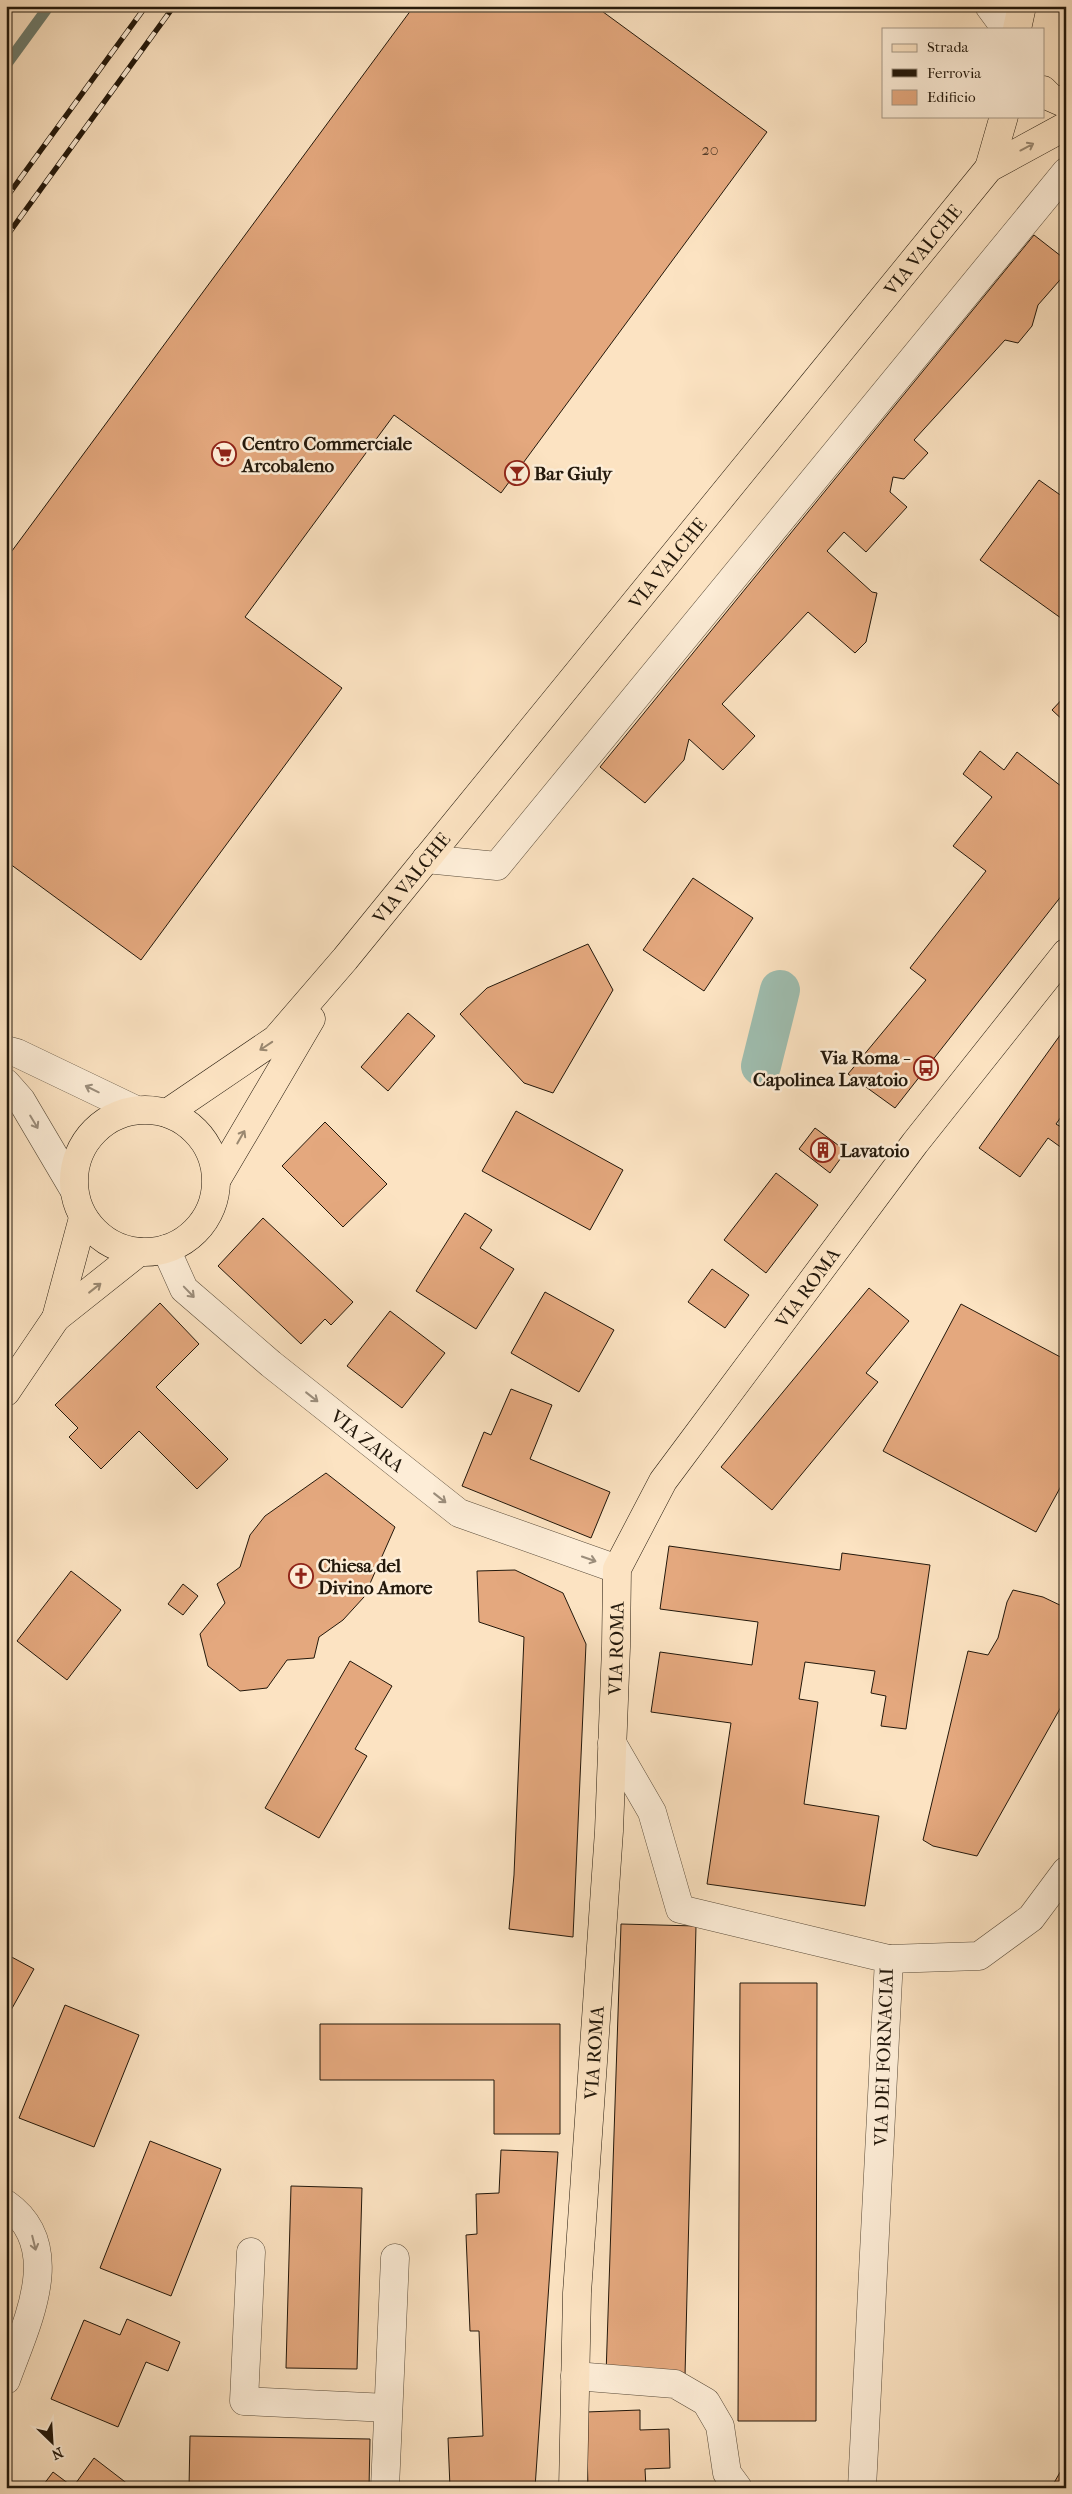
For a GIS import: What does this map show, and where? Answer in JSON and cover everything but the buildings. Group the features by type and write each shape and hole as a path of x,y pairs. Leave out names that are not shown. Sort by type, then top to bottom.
{"main road":[{"path":"1017,28 1017,20 1022,6"},
{"path":"1044,91 1050,97 1066,104"},
{"name":"VIA VALCHE","path":"989,168 1003,118"},
{"name":"VIA VALCHE","path":"167,1113 276,1039 345,959 989,168 1066,126"},
{"name":"VIA ROMA","path":"573,2488 577,2293 608,1840 617,1569 663,1481 915,1143 1066,954"},
{"name":"VIA VALCHE","path":"216,1180 345,959"},
{"path":"136,1110 167,1113 191,1126 201,1136 212,1156 216,1180 215,1194 205,1220 195,1232 182,1242 166,1249 139,1252 122,1249 106,1242 93,1231 83,1218 76,1203 73,1188 74,1169 80,1151 88,1137 99,1125 117,1115 136,1110"},
{"path":"56,1318 83,1218"},
{"path":"6,1392 56,1318 139,1252"}],"street":[{"path":"989,6 1005,28"},
{"path":"426,859 497,866 1066,172"},
{"path":"6,1050 18,1052 136,1110"},
{"path":"6,1083 21,1100 73,1188"},
{"name":"VIA ZARA","path":"166,1249 184,1289 272,1364 459,1513 617,1569"},
{"name":"VIA DEI FORNACIAI","path":"612,1743 652,1812 680,1909 889,1959 862,2488"},
{"path":"889,1959 979,1956 1031,1918 1066,1871"},
{"path":"6,2204 14,2210 31,2231 39,2261 37,2290 7,2377"},
{"path":"252,2252 244,2401 388,2408"},
{"path":"385,2488 395,2258"},
{"path":"575,2376 675,2384 706,2402 720,2426 727,2473 738,2488"}],"waterway":[{"path":"6,65 49,6"},
{"path":"761,1066 780,990"}],"railway":[{"path":"6,198 146,6"},
{"path":"6,237 174,6"}],"place":[{"name":"Centro Commerciale Arcobaleno","path":"224,454"},
{"name":"Bar Giuly","path":"517,473"},
{"name":"Via Roma - Capolinea Lavatoio","path":"926,1068"},
{"name":"Lavatoio","path":"823,1150"},
{"name":"Chiesa del Divino Amore","path":"301,1576"}]}
